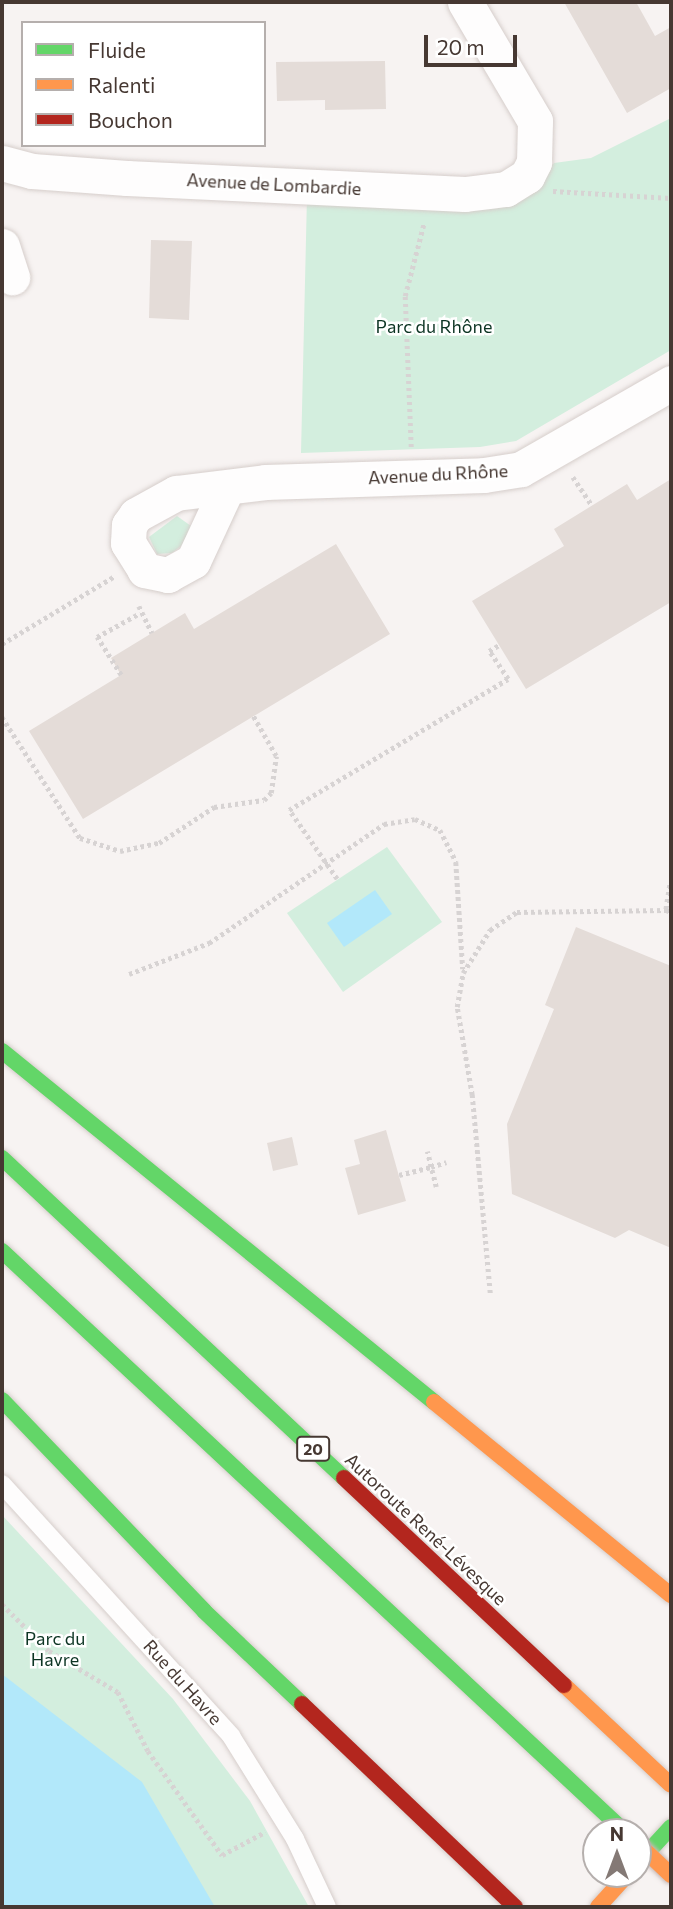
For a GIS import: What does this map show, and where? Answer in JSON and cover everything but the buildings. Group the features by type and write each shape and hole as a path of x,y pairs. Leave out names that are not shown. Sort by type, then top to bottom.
{"main road":[{"path":"2,1051 671,1595"},
{"name":"Autoroute René-Lévesque","path":"2,1158 671,1785"},
{"path":"2,1251 610,1818"},
{"path":"2,1400 194,1602 515,1907"},
{"path":"652,1848 671,1827"},
{"path":"652,1857 671,1875"},
{"path":"598,1907 615,1888"}],"street":[{"path":"465,2 535,121 536,174"},
{"name":"Avenue de Lombardie","path":"2,163 82,175 478,194 517,184 536,174"},
{"name":"Avenue du Rhône","path":"226,490 265,482 484,475 521,469 671,383"}],"lane":[{"name":"Rue du Havre","path":"2,1484 223,1727 284,1820 327,1907"}],"path":[{"path":"536,174 564,193 671,198"},
{"path":"411,450 405,296 427,213"},
{"path":"577,482 592,505"},
{"path":"2,644 117,575"},
{"path":"139,606 140,613 152,633"},
{"path":"121,675 97,637 140,613"},
{"path":"337,879 289,810 508,679 489,651 499,645"},
{"path":"2,717 80,838 120,851 159,843 214,807 264,800 271,793 279,771 276,756 253,716"},
{"path":"130,974 209,943 384,824 415,819 440,830 456,862 463,973 457,1007 472,1095 490,1293"},
{"path":"463,973 490,930 517,912 669,911 670,885"},
{"path":"427,1151 436,1187"},
{"path":"399,1175 446,1163"},
{"path":"2,1604 49,1651 118,1692 148,1751 222,1855 269,1830"}],"green space":[{"name":"Parc du Rhône","path":"671,118 671,350 516,441 480,447 301,453 307,196 523,200 554,163 591,158"},
{"path":"177,516 191,526 186,542 172,553 157,554 149,537"},
{"path":"387,847 442,922 343,992 287,913"},
{"name":"Parc du Havre","path":"2,1515 173,1699 250,1801 309,1907 215,1907 2,1674"}],"water":[{"path":"375,890 392,914 344,947 327,923"},
{"path":"2,1674 142,1782 215,1907 2,1907"}],"traffic: fast":[{"path":"2,1051 434,1402"},
{"path":"2,1158 344,1478"},
{"path":"2,1251 610,1818"},
{"path":"2,1400 204,1611 302,1704"},
{"path":"652,1848 671,1827"}],"traffic: slow":[{"path":"434,1402 671,1595"},
{"path":"564,1685 671,1785"},
{"path":"652,1857 671,1875"},
{"path":"598,1907 615,1888"}],"traffic: jam":[{"path":"344,1478 564,1685"},
{"path":"302,1704 515,1907"}]}
